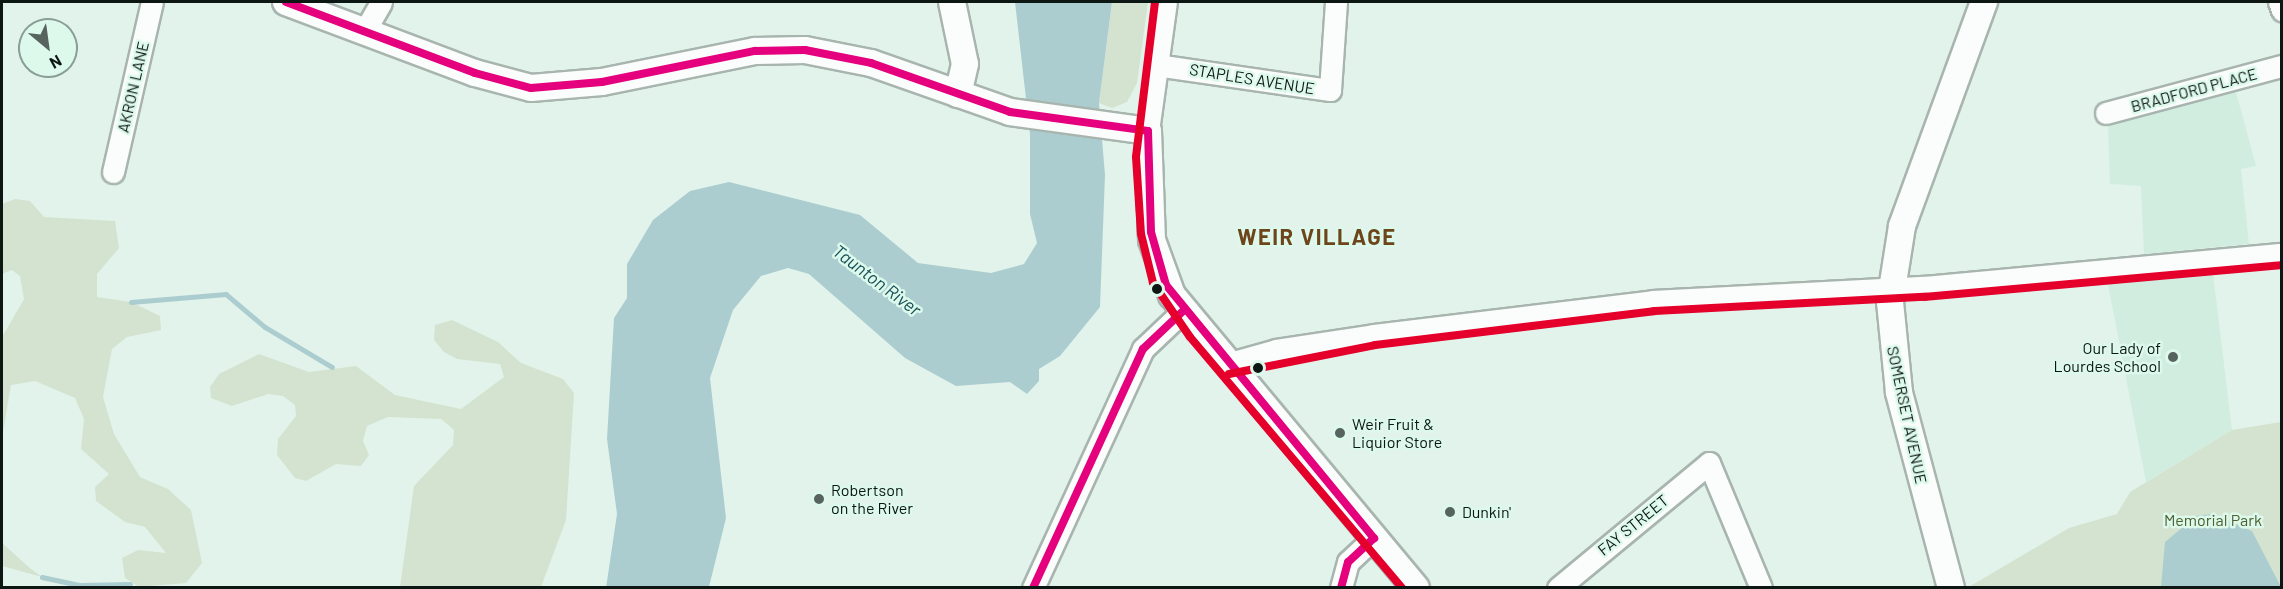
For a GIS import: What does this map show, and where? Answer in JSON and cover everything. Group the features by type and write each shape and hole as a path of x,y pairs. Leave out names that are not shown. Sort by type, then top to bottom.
{"main road":[{"path":"286,2 364,32 531,88 564,88 786,49 849,57 1020,114 1148,131 1153,247 1162,279 1183,310 1226,364 1416,588"},
{"name":"SOMERSET AVENUE","path":"1951,588 1896,377 1891,288 1905,215 1984,2"},
{"path":"949,90 964,64 954,10"}],"street":[{"name":"AKRON LANE","path":"113,171 152,2"},
{"path":"364,32 381,2"},
{"path":"1148,131 1166,2"},
{"name":"STAPLES AVENUE","path":"1156,65 1330,90 1336,2"},
{"path":"2279,2 2282,10"},
{"name":"BRADFORD PLACE","path":"2106,113 2282,66"},
{"path":"1226,364 1276,350 1363,336 1639,302 1891,288 2282,254"},
{"path":"1033,588 1143,348 1183,310"},
{"name":"FAY STREET","path":"1558,588 1709,464 1761,588"},
{"path":"1341,588 1348,562 1374,538"}],"shaded area":[{"path":"2236,92 2256,166 2241,169 2249,244 2144,254 2141,186 2110,184 2108,125"},
{"name":"Our Lady of Lourdes School","path":"2213,274 2232,430 2146,482 2108,284"}],"green space":[{"path":"1112,2 1148,2 1137,83 1127,102 1112,108 1099,103"},
{"path":"15,199 30,201 44,217 115,221 119,248 97,274 97,297 131,302 160,316 161,330 127,337 112,349 103,397 114,434 140,477 168,489 191,510 202,563 186,583 139,587 125,578 122,558 138,550 166,553 145,527 125,522 96,501 95,487 109,474 81,449 84,419 75,398 35,381 11,385 2,439 2,337 24,299 20,276 12,270 2,274 2,204"},
{"path":"452,320 498,342 521,363 563,379 574,393 566,520 541,587 400,587 414,486 453,445 454,430 441,419 388,417 367,426 363,441 369,455 361,466 336,464 306,481 295,478 277,455 278,439 296,416 295,405 283,396 268,394 232,406 211,398 210,387 219,374 259,354 309,372 356,366 395,395 461,409 504,377 500,364 457,359 444,352 434,340 435,325"},
{"name":"Memorial Park","path":"2281,422 2281,587 1967,588 2069,528 2117,514 2130,492 2232,430"},
{"path":"2,543 31,569 42,577 2,566"}],"water":[{"name":"Taunton River","path":"1015,2 1112,2 1099,103 1105,175 1100,307 1060,356 1039,369 1039,381 1027,394 1010,382 956,386 905,358 809,274 788,268 761,276 733,310 710,378 726,518 709,587 606,588 617,514 607,439 614,318 627,298 627,264 653,220 690,191 729,182 860,215 918,263 991,273 1024,264 1037,243 1030,214 1030,134"},
{"path":"2212,514 2252,531 2281,587 2161,587 2165,542 2196,516"}],"waterway":[{"path":"131,302 226,294 265,327 332,367"},
{"path":"42,577 80,585 130,584"}],"transit line":[{"path":"286,2 475,73 531,88 602,82 755,51 805,50 871,63 1010,112 1148,131 1151,232 1166,285 1374,538 1348,562 1341,588"},
{"path":"1155,2 1136,157 1141,234 1153,283 1190,337 1402,588"},
{"path":"1229,374 1375,345 1654,311 1925,297 2282,265"},
{"path":"1033,588 1143,349 1183,311"}],"place":[{"name":"Our Lady of Lourdes School","path":"2173,357"},
{"name":"Weir Fruit & Liquior Store","path":"1340,433"},
{"name":"Robertson on the River","path":"819,499"},
{"name":"Dunkin'","path":"1450,512"}],"district":[{"name":"WEIR VILLAGE","path":"1317,237"}]}
